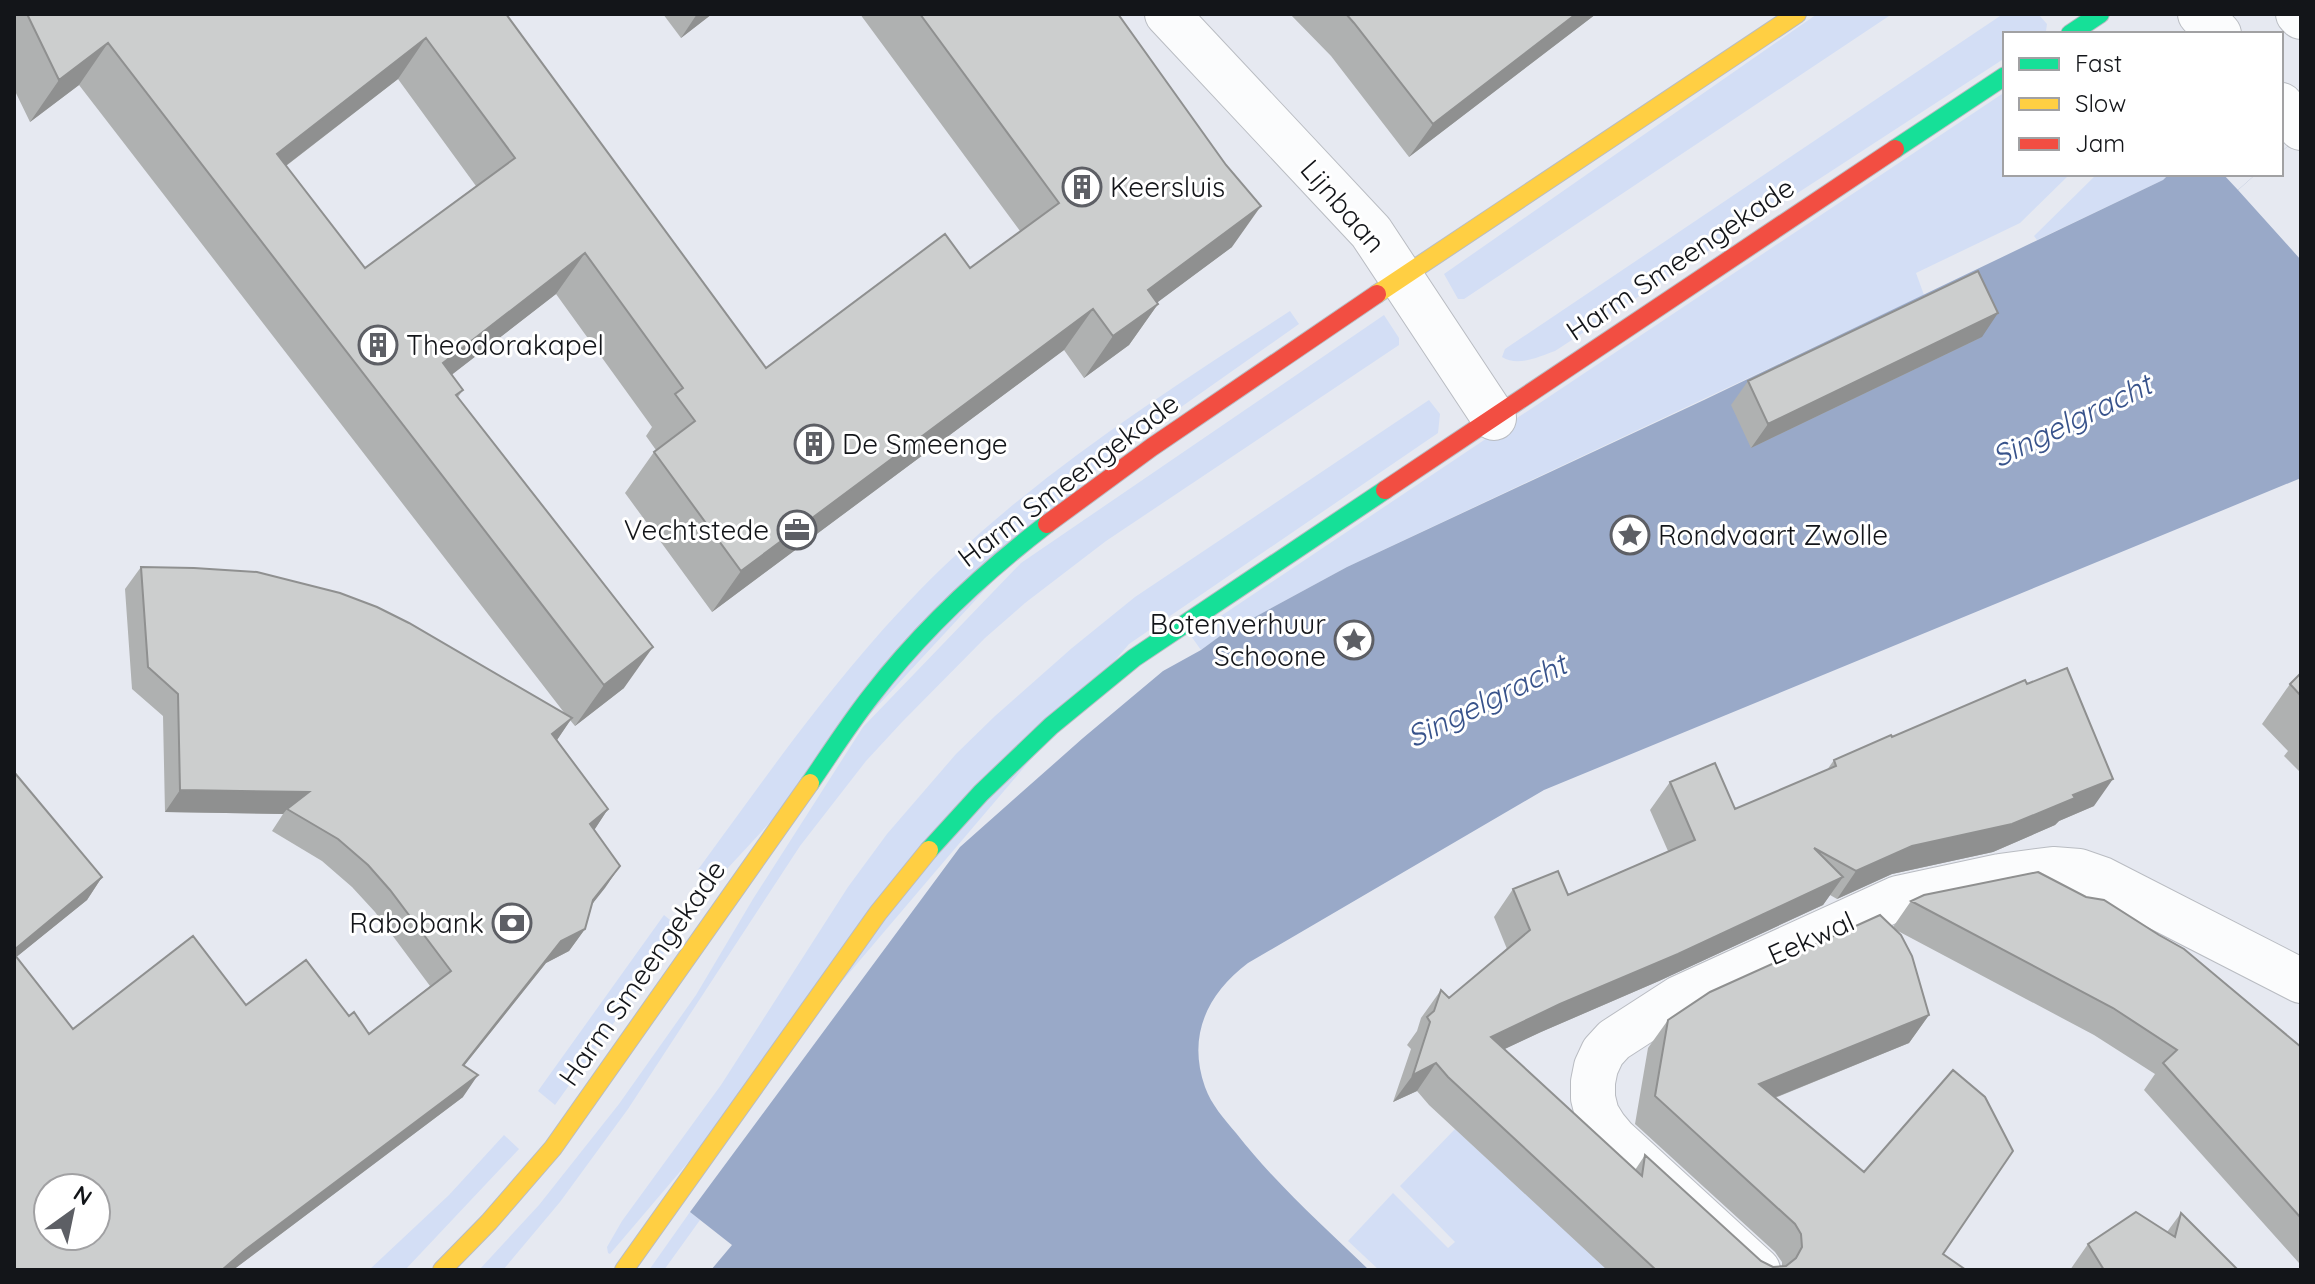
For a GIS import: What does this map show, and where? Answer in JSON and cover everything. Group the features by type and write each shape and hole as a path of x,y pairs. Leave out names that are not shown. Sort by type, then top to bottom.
{"main road":[{"name":"Harm Smeengekade","path":"442,1270 489,1222 553,1148 871,696 915,644 965,594 1060,513 1118,471 1797,14"},
{"path":"2073,32 2100,14"},
{"name":"Harm Smeengekade","path":"624,1270 878,913 928,851 981,793 1051,726 1134,658 2003,77"}],"street":[{"name":"Lijnbaan","path":"1167,14 1371,232 1494,418"},
{"path":"2200,14 2217,32"},
{"name":"Eekwal","path":"1758,1270 1615,1139 1597,1114 1593,1082 1603,1052 1626,1031 1679,998 1898,898 2000,876 2053,869 2079,871 2102,879 2301,981"}],"shaded area":[{"path":"1817,14 1892,14 1464,299 1458,299 1444,274"},
{"path":"2003,14 2038,14 2047,24 2044,32 2003,32 2003,59 1555,351 1515,361 1502,357 1505,349"},
{"path":"2003,93 2003,176 2068,176 2020,223 1916,273 1924,295 1347,567 1220,636 1201,650 1191,636"},
{"path":"2095,176 2167,176 2037,240 2034,236"},
{"path":"1290,311 1299,324 1103,462 714,883 697,871 852,665 958,553 1077,455"},
{"path":"1384,315 1399,338 1399,345 1106,541 985,638 903,721 866,761 800,846 628,1109 560,1202 503,1270 479,1270 539,1205 619,1104 696,995 863,727 1021,563"},
{"path":"1429,400 1440,414 1438,433 1129,644 608,1253 607,1247 622,1221 721,1085 848,887 887,834 956,754 1072,648 1135,597"},
{"path":"664,915 681,929 555,1105 538,1091"},
{"path":"1455,1129 1608,1270 1379,1270 1348,1241 1393,1193 1448,1248 1455,1242 1400,1186"},
{"path":"504,1135 519,1149 405,1270 369,1270 449,1195"},
{"path":"690,1212 700,1220 664,1270 649,1270"}],"water":[{"name":"Singelgracht","path":"2301,135 2301,478 1544,790 1248,963 1221,988 1204,1018 1198,1050 1205,1087 1211,1099 1222,1117 1267,1169 1369,1270 711,1270 732,1245 690,1212 960,847 1163,671 1220,636 1347,567 1704,400 2167,176 2225,176 2238,190 2254,176 2283,176 2283,150"}],"pier":[{"path":"2301,135 2301,260 2238,190 2254,176 2283,176 2283,150"}],"building":[{"path":"27,14 506,14 766,368 945,234 970,268 1059,203 920,14 1118,14 1226,165 1261,206 1148,290 1158,304 1113,336 1093,309 741,571 654,452 695,421 675,394 683,388 585,253 443,363 463,390 456,395 653,647 604,685 108,43 59,80","holes":["426,38 515,158 365,268 277,154"]},
{"path":"1346,14 1576,14 1433,124"},
{"path":"1978,271 1998,313 1768,424 1748,381"},
{"path":"141,567 257,572 340,593 377,607 572,718 552,734 608,809 590,824 620,866 593,900 585,929 561,941 463,1065 478,1075 222,1270 14,1270 14,954 73,1029 193,936 246,1005 306,960 349,1016 354,1012 369,1034 451,971 368,865 338,839 287,809 309,792 180,790 178,694 148,667"},
{"path":"2067,668 2113,779 2012,824 1912,846 1856,871 1814,848 1843,877 1491,1037 1642,1176 1645,1155 1761,1261 1773,1267 1786,1266 1796,1258 1802,1247 1801,1234 1795,1224 1655,1096 1668,1020 1710,992 1880,915 1901,935 1912,956 1929,1015 1759,1084 1864,1172 1953,1070 1985,1097 2013,1151 1943,1254 1966,1270 1656,1270 1436,1063 1413,1075 1430,1022 1427,1017 1434,1011 1441,990 1449,998 1530,930 1513,889 1558,871 1568,895 1695,840 1670,782 1715,763 1735,809 1836,766 1834,760 1891,735 2025,680 2027,684"},
{"path":"2301,673 2301,696 2290,684"},
{"path":"14,772 102,877 14,950"},
{"path":"2038,872 2086,897 2104,900 2184,949 2301,1047 2301,1218 2163,1063 2177,1050 2113,1008 1911,901 1924,895"},
{"path":"2136,1212 2175,1237 2181,1213 2238,1270 2104,1270 2088,1244"}],"traffic: fast":[{"path":"2073,32 2100,14"},
{"path":"1895,149 2003,77"},
{"path":"929,850 981,793 1051,726 1134,658 1385,490"},
{"path":"810,783 863,707 910,649 976,583 1047,524"}],"traffic: slow":[{"path":"1377,294 1797,14"},
{"path":"442,1270 489,1222 553,1148 810,783"},
{"path":"624,1270 878,913 929,850"}],"traffic: jam":[{"path":"1385,490 1895,149"},
{"path":"1047,524 1152,447 1377,294"}],"place":[{"name":"Keersluis","path":"1082,187"},
{"name":"Theodorakapel","path":"378,345"},
{"name":"De Smeenge","path":"814,444"},
{"name":"Vechtstede","path":"797,530"},
{"name":"Rondvaart Zwolle","path":"1630,535"},
{"name":"Botenverhuur Schoone","path":"1354,640"},
{"name":"Rabobank","path":"512,923"}]}
